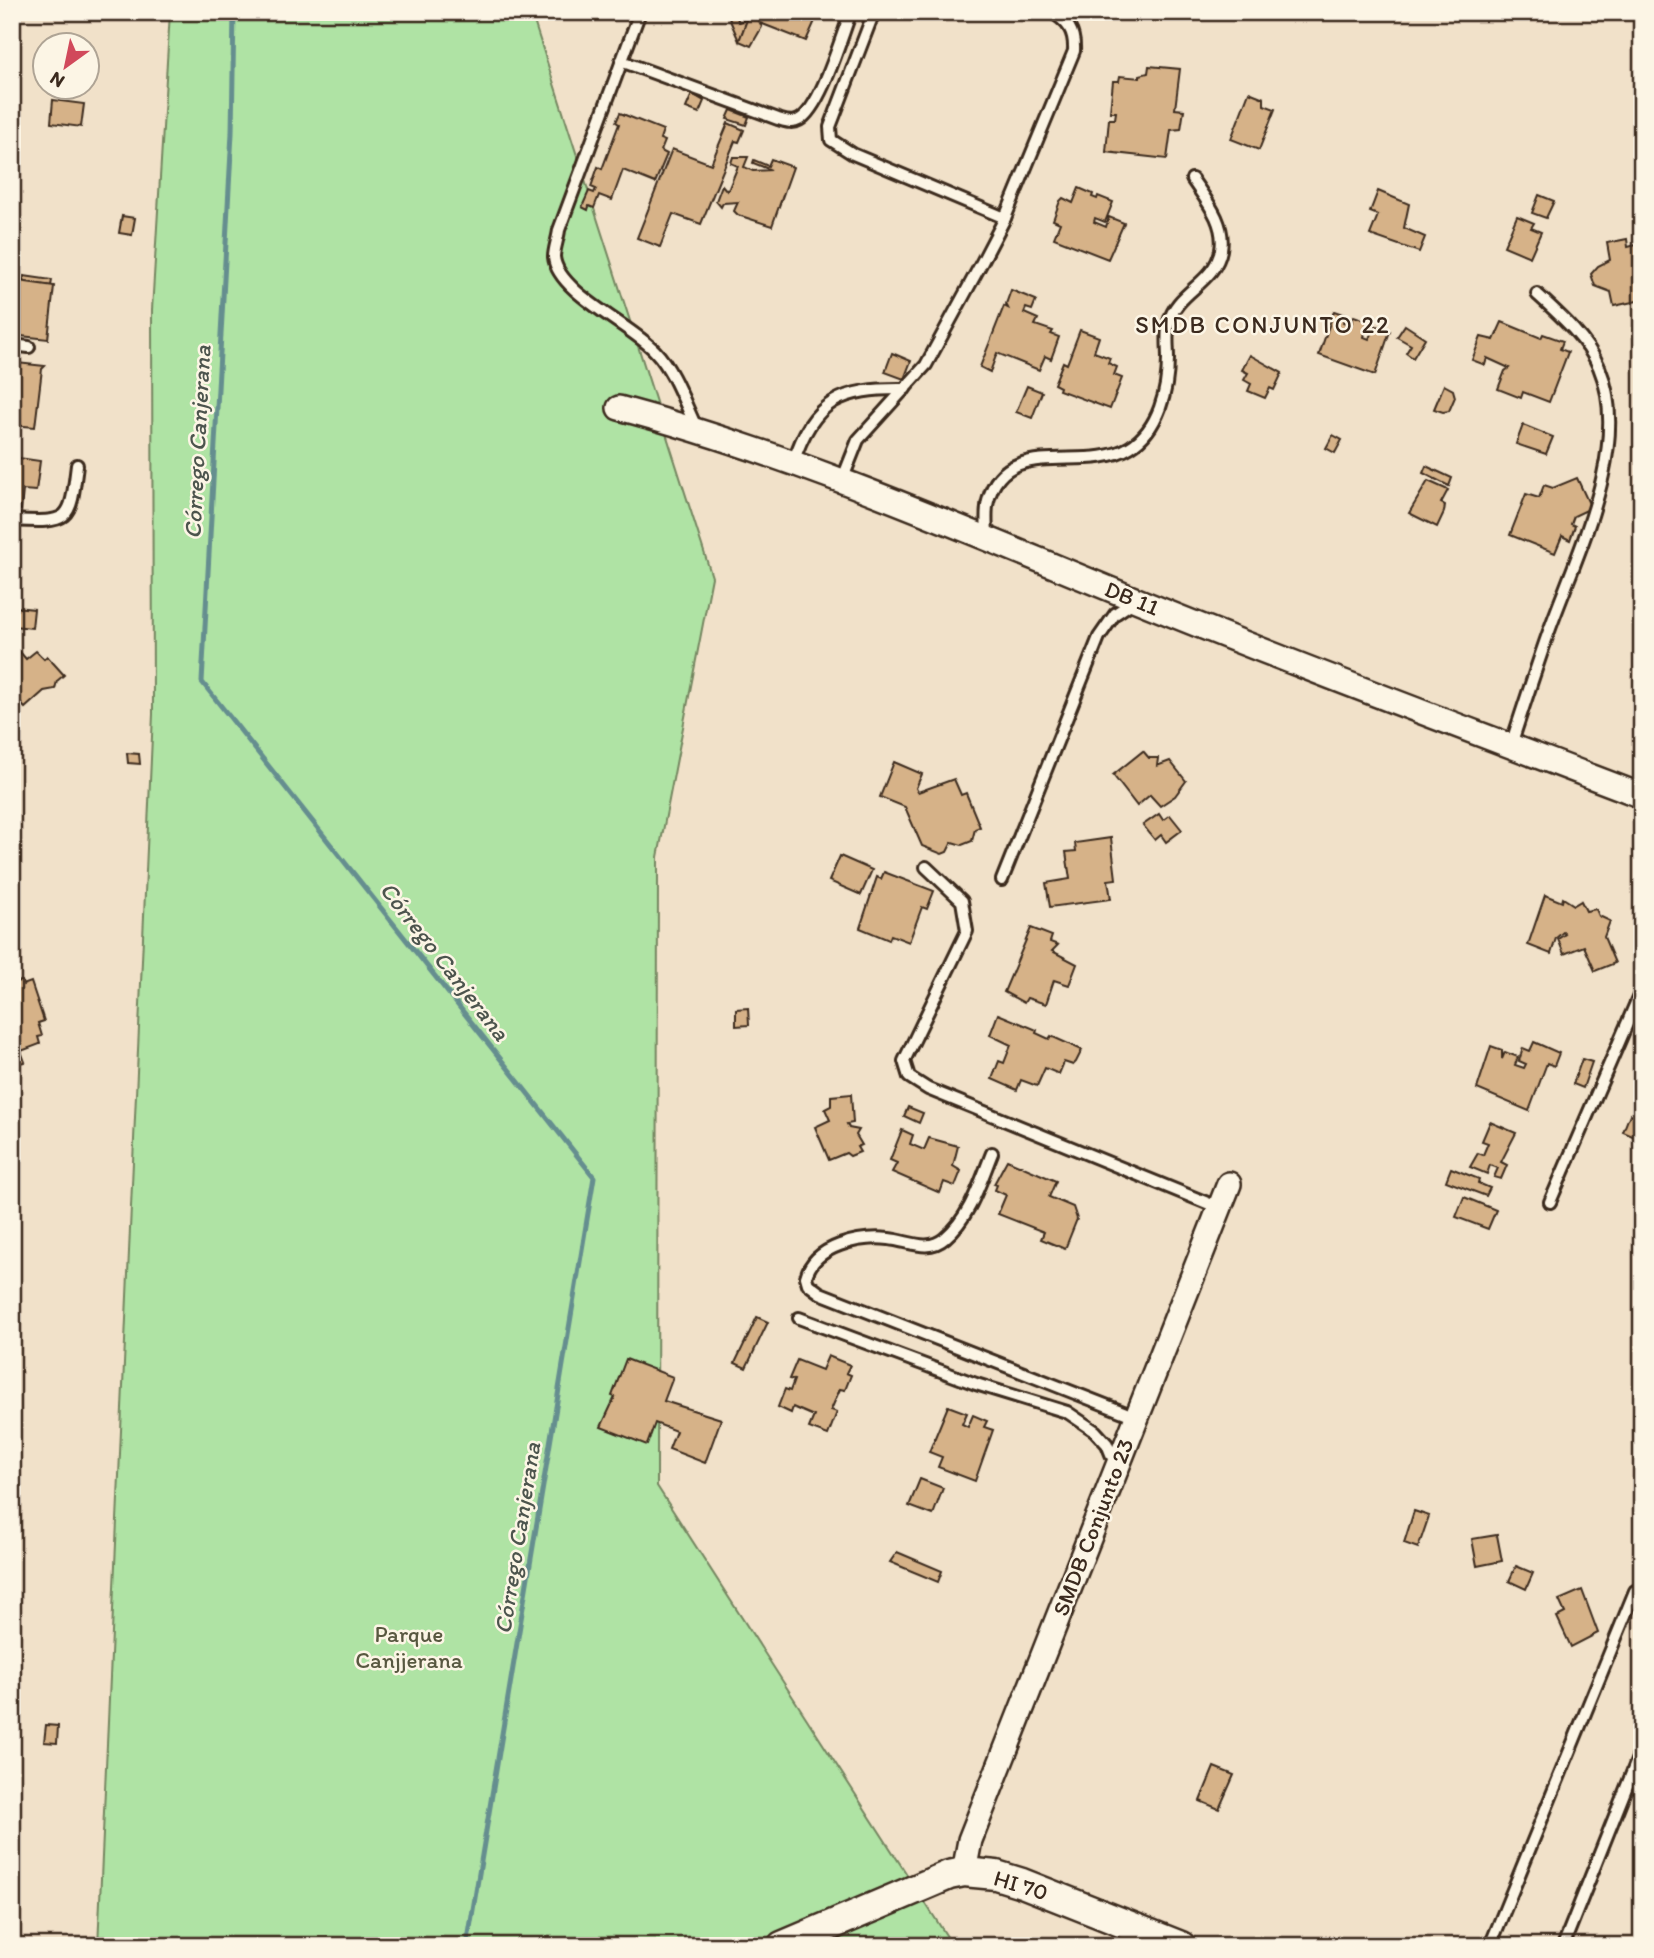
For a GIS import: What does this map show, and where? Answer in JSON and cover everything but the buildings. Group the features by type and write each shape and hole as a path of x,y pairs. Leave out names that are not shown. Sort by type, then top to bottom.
{"street":[{"name":"DB 11","path":"619,408 696,429 987,538 1136,600 1642,796"},
{"name":"SMDB Conjunto 23","path":"964,1872 970,1840 1217,1208 1229,1184"},
{"name":"HI 70","path":"782,1946 925,1882 964,1872 996,1875 1022,1883 1181,1946"}],"lane":[{"path":"640,12 559,230 554,256 559,271 568,284 638,334 657,353 672,376 696,429"},
{"path":"621,61 778,119 798,121 813,104 851,12"},
{"path":"874,12 830,127 831,140 853,154 1005,218"},
{"path":"841,483 858,440 926,365 1005,218 1074,51 1075,38 1067,22 1052,12"},
{"path":"987,538 987,502 996,481 1010,467 1049,457 1102,458 1130,447 1153,423 1165,398 1169,320 1175,307 1200,286 1214,268 1221,252 1222,234 1215,214 1192,179"},
{"path":"1511,745 1590,521 1603,479 1608,446 1607,406 1599,368 1561,316 1537,295"},
{"path":"12,345 29,348"},
{"path":"792,465 802,434 814,416 832,402 851,392 905,389"},
{"path":"12,520 51,522 63,517 72,506 77,464"},
{"path":"1002,880 1099,637 1115,614 1136,600"},
{"path":"926,867 962,901 967,931 904,1061 909,1077 929,1089 1217,1208"},
{"path":"1550,1202 1642,989"},
{"path":"992,1153 968,1212 944,1239 928,1247 889,1239 865,1239 845,1244 826,1252 812,1263 806,1277 808,1284 820,1293 1136,1417"},
{"path":"799,1318 976,1384 1067,1412 1095,1431 1107,1444 1116,1467"},
{"path":"1490,1946 1635,1591"},
{"path":"1563,1946 1642,1748"}],"green space":[{"name":"Parque Canjjerana","path":"170,12 531,12 712,577 658,857 657,1486 953,1946 98,1946 153,714 152,310"}],"waterway":[{"name":"Córrego Canjerana","path":"234,12 232,133 202,682 594,1177 467,1946"}],"district":[{"name":"SMDB CONJUNTO 22","path":"1263,324"}]}
